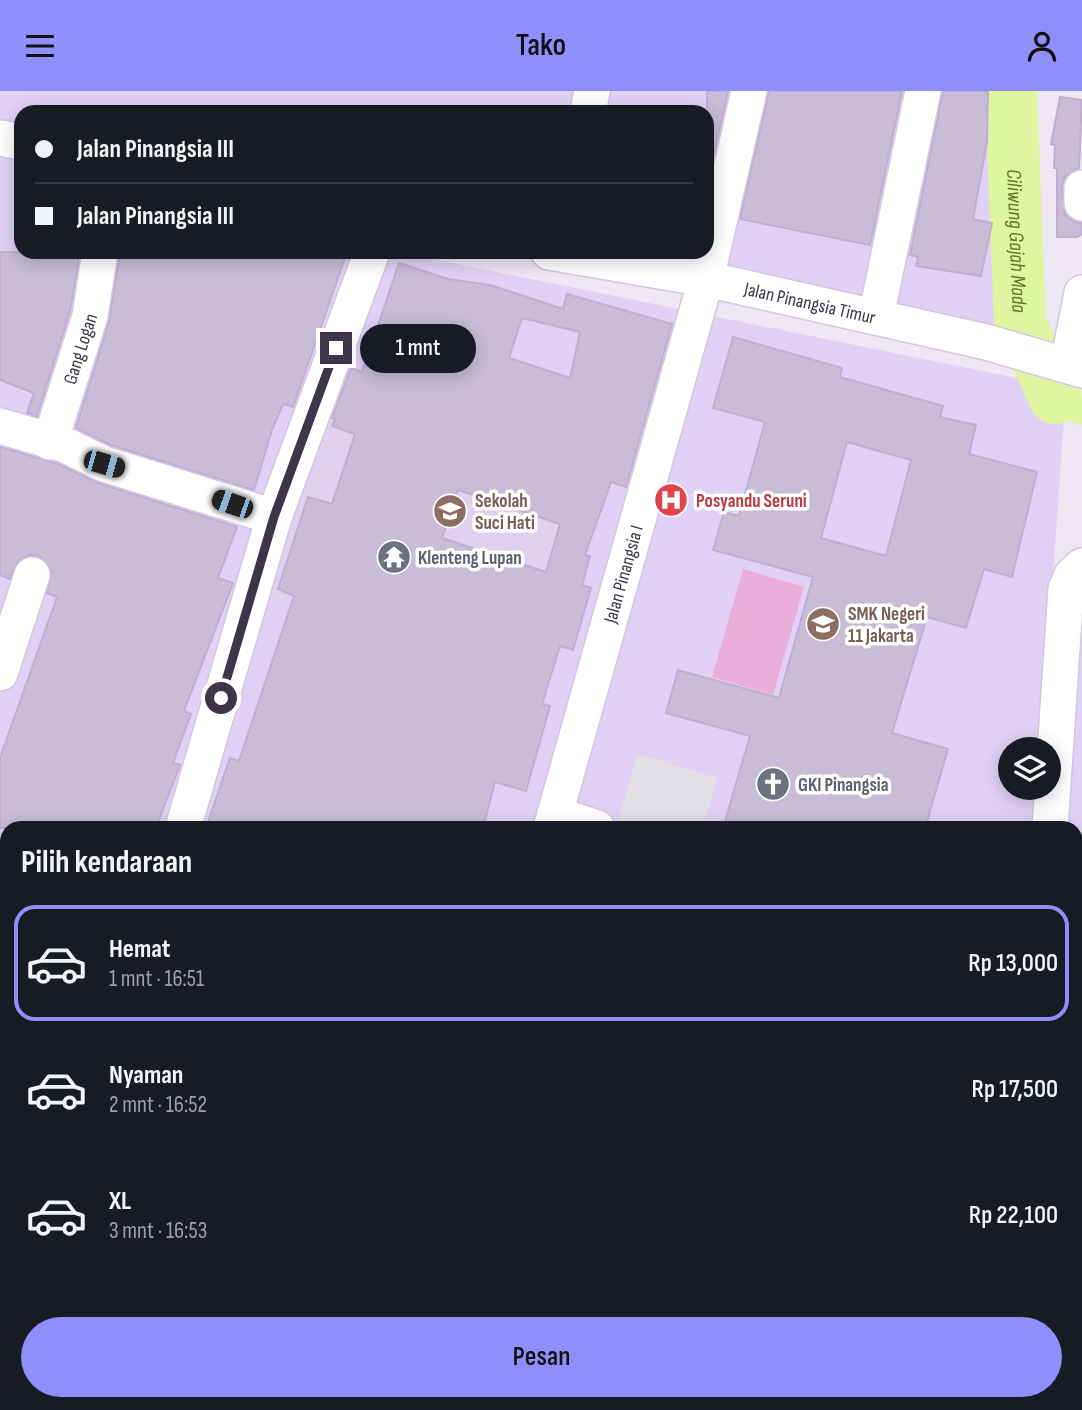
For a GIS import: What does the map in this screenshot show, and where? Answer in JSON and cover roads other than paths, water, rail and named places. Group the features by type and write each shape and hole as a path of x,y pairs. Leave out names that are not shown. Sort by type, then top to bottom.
{"street":[{"name":"Jalan Pinangsia I","path":"714,244 749,91"},
{"path":"876,317 923,91"},
{"path":"1082,188 1082,203"},
{"name":"Gang Logan","path":"50,442 90,317 99,259"},
{"path":"185,821 274,517 369,259"},
{"name":"Jalan Pinangsia Timur","path":"589,259 706,279 986,342 1064,364"},
{"name":"Jalan Pinangsia I","path":"553,821 711,259"},
{"path":"1064,364 1082,293"},
{"path":"0,426 65,445 104,464 274,517"},
{"path":"1051,821 1069,705 1066,589 1072,575 1082,566"},
{"path":"0,673 32,575"}],"water":[{"path":"991,91 1035,91 1031,300 997,292"}],"waterway":[{"name":"Ciliwung Gajah Mada","path":"1011,91 1020,323 1055,398"},
{"name":"Ciliwung Gajah Mada","path":"1055,398 1082,410"}],"place":[{"name":"Posyandu Seruni","path":"671,500"},
{"name":"Sekolah Suci Hati","path":"450,511"},
{"name":"Klenteng Lupan","path":"394,557"},
{"name":"SMK Negeri 11 Jakarta","path":"823,624"},
{"name":"GKI Pinangsia","path":"773,784"}]}
